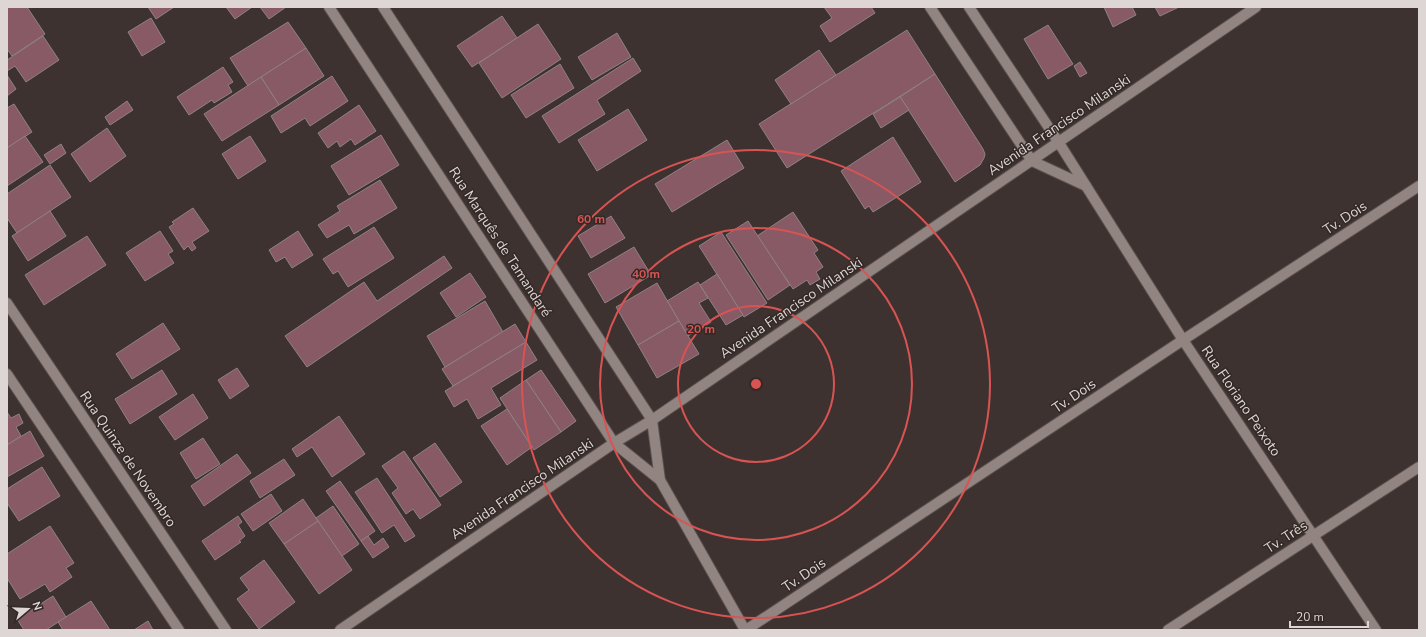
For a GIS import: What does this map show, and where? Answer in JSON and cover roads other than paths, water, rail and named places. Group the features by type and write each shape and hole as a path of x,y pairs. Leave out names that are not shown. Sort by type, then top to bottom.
{"street":[{"name":"Rua Marquês de Tamandaré","path":"329,7 614,443 660,480 745,630"},
{"name":"Rua Marquês de Tamandaré","path":"383,7 652,420 660,480"},
{"path":"930,7 1032,161 1086,186"},
{"name":"Rua Floriano Peixoto","path":"969,7 1059,143 1183,340 1376,630"},
{"name":"Avenida Francisco Milanski","path":"340,630 614,443 652,420 1256,7"},
{"name":"Tv. Dois","path":"745,630 1183,340 1419,186"},
{"name":"Rua Quinze de Novembro","path":"7,303 226,630"},
{"path":"7,374 179,630"},
{"name":"Tv. Três","path":"1168,630 1419,467"}]}
